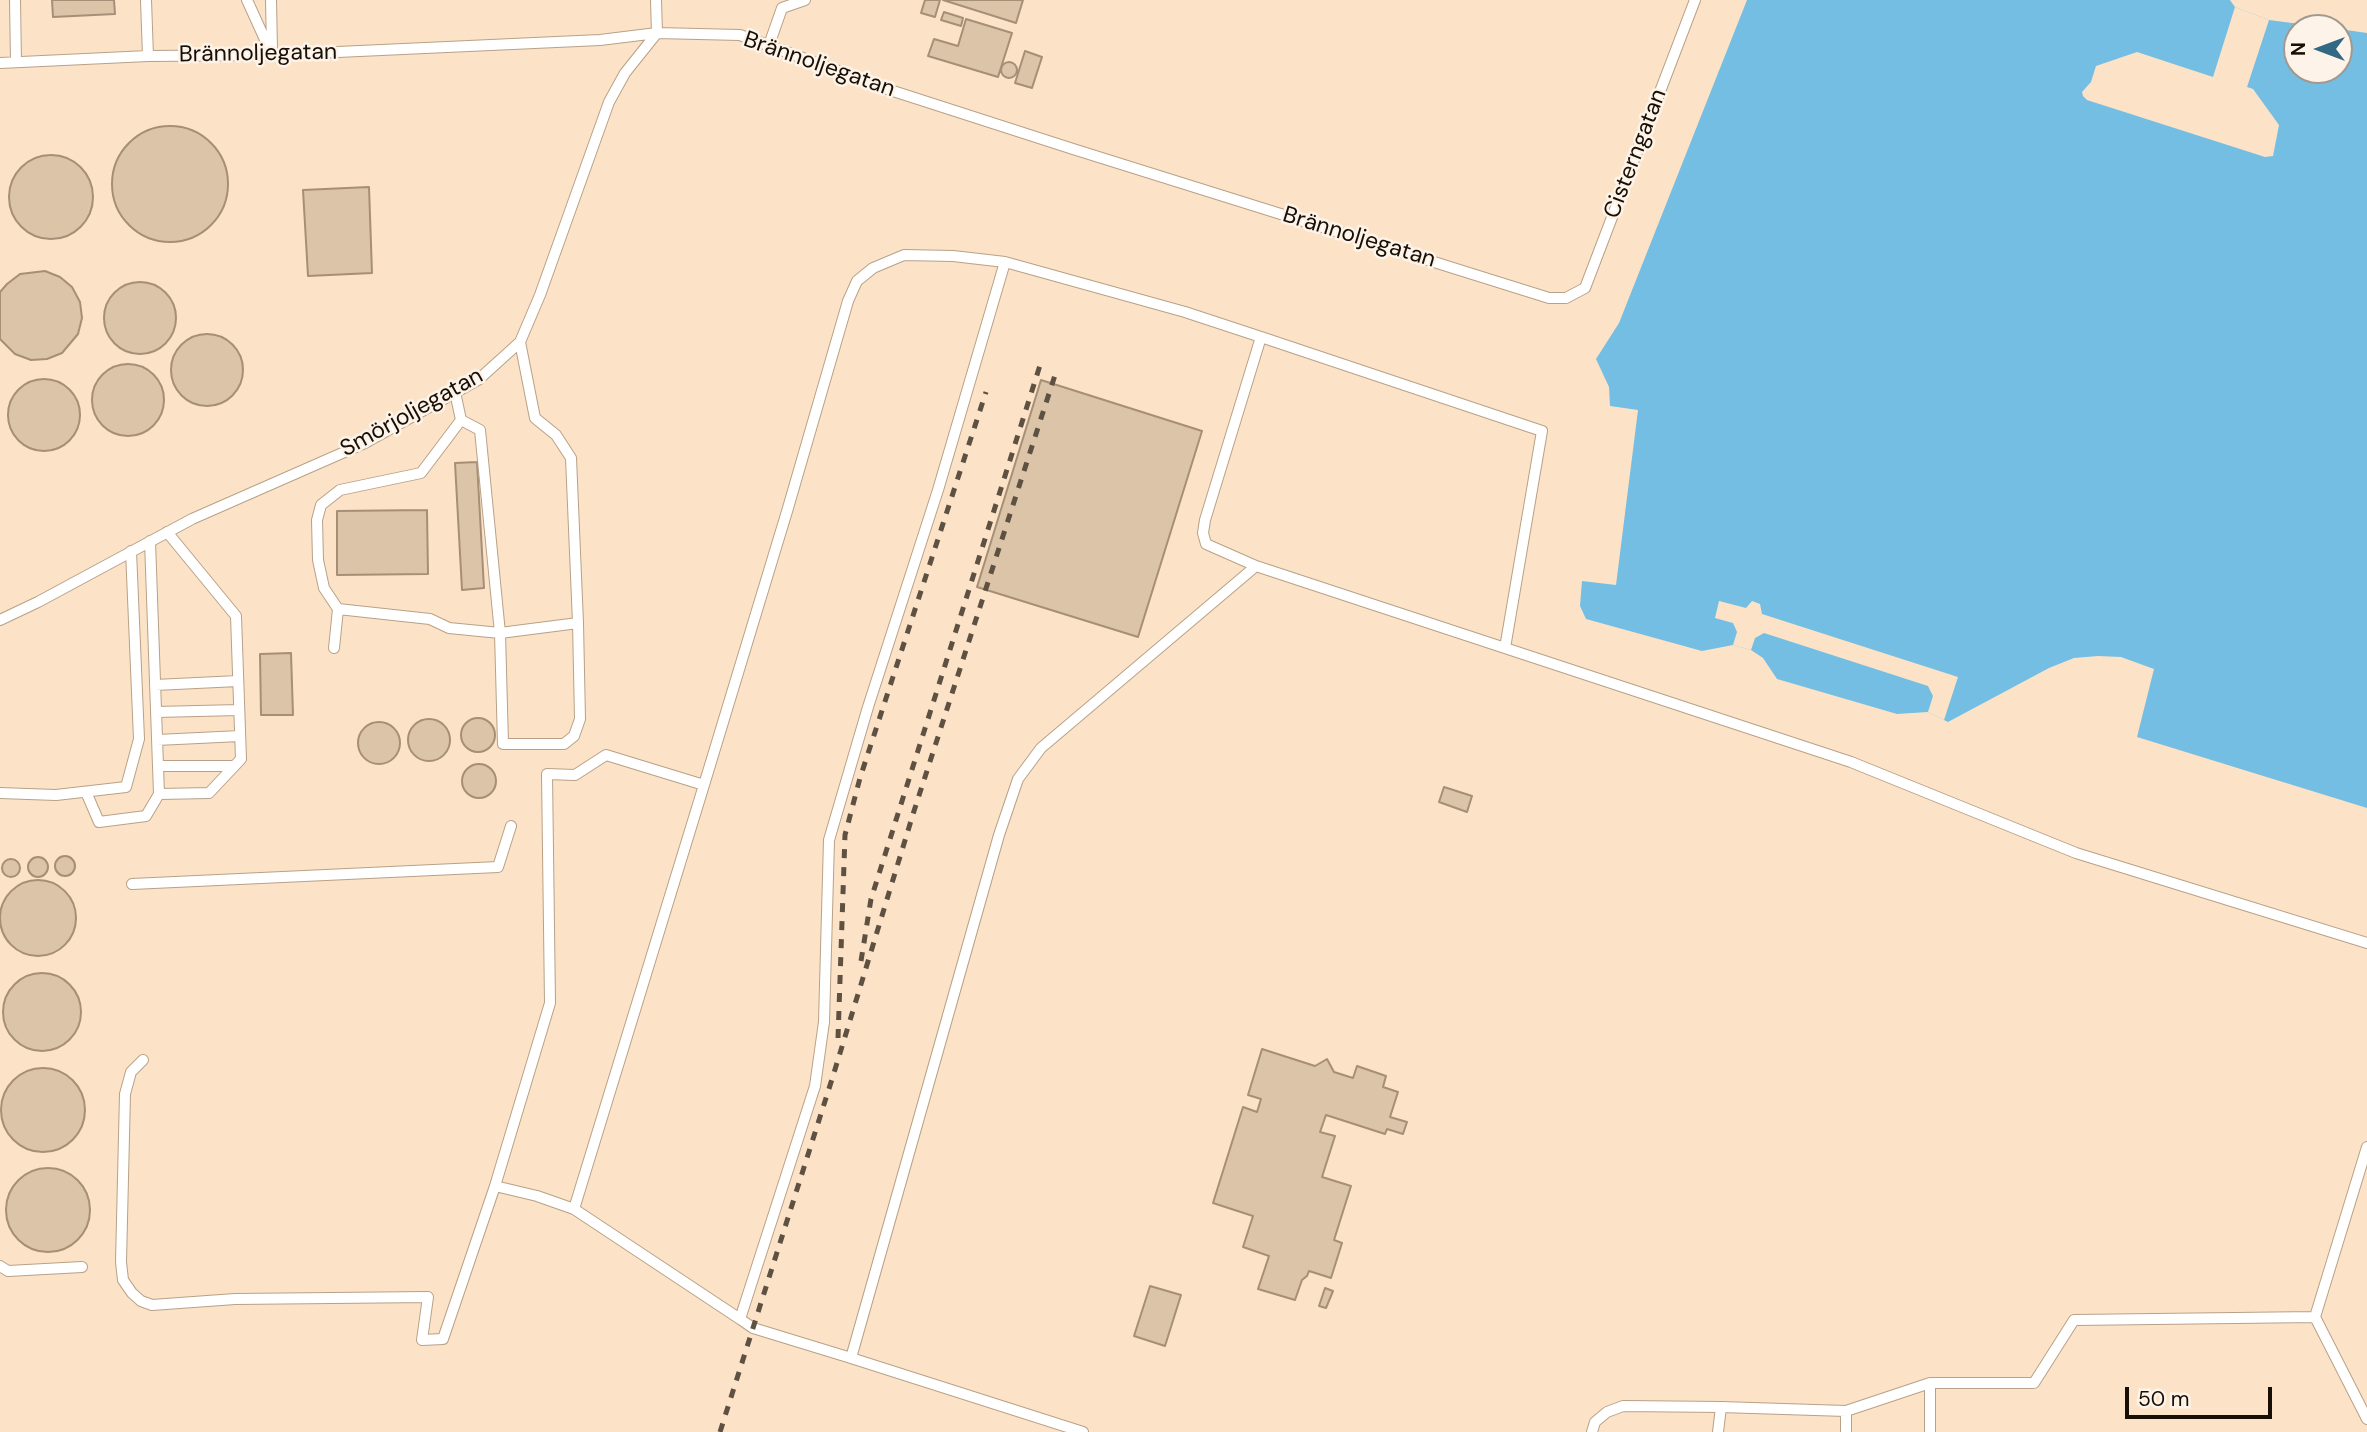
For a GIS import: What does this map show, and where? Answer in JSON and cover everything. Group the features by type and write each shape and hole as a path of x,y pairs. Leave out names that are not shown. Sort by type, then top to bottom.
{"lane":[{"path":"15,0 16,62"},
{"path":"146,0 148,56"},
{"path":"247,0 272,55"},
{"path":"271,0 272,55"},
{"path":"656,0 657,33"},
{"path":"769,45 782,8 805,0"},
{"name":"Cisterngatan","path":"1566,298 1586,288 1695,0"},
{"name":"Brännoljegatan","path":"0,63 148,56 272,55 600,40 657,33 740,35 893,91 1060,145 1549,298 1566,298"},
{"name":"Smörjoljegatan","path":"0,620 192,519 365,443 478,380 520,342 549,271 609,102 625,73 657,33"},
{"path":"574,1209 641,985 680,868 848,301 857,281 873,268 905,255 953,256 1005,262 1185,312 1542,431 1505,648"},
{"path":"740,1320 815,1086 824,1023 828,840 938,489 1005,262"},
{"path":"1261,337 1205,520 1203,533 1206,544 1256,566 1851,762 2076,853 2367,943"},
{"path":"461,420 480,430 500,633 503,744 564,744 574,736 580,719 571,458 556,435 535,418 520,342"},
{"path":"334,648 338,608 324,588 318,560 317,520 321,505 340,490 421,473 461,420 455,392"},
{"path":"159,794 209,793 241,759 236,616 167,532"},
{"path":"86,792 99,822 146,817 159,794 150,541"},
{"path":"0,793 56,795 125,787 139,739 131,551"},
{"path":"851,1358 991,862 1018,779 1041,748 1256,566"},
{"path":"338,608 430,619 449,628 500,633 578,624"},
{"path":"155,685 238,681"},
{"path":"156,712 239,710"},
{"path":"158,740 240,736"},
{"path":"143,1060 131,1072 125,1094 121,1262 123,1280 132,1293 141,1301 152,1305 235,1299 428,1297 422,1340 443,1339 495,1186 550,1003 547,774 575,775 606,755 704,785"},
{"path":"158,766 234,766"},
{"path":"132,884 498,867 511,826"},
{"path":"2367,1147 2315,1317 2367,1419"},
{"path":"495,1186 537,1196 574,1209 752,1328 1083,1432"},
{"path":"0,1266 9,1270 82,1267"},
{"path":"1592,1432 1595,1422 1607,1412 1623,1406 1846,1411 1930,1382 2034,1382 2074,1320 2315,1317"},
{"path":"1930,1382 1930,1432"},
{"path":"1718,1432 1721,1407"},
{"path":"1846,1411 1846,1432"}],"water":[{"path":"1747,0 2230,0 2235,7 2269,20 2283,22 2283,84 2353,84 2353,31 2367,33 2367,808 2137,737 2154,669 2121,657 2074,658 2049,668 1948,722 1928,712 1897,714 1777,679 1763,658 1751,650 1733,645 1702,651 1586,619 1580,606 1582,581 1616,585 1638,410 1610,406 1609,387 1596,359 1619,323"}],"pier":[{"path":"2235,7 2269,20 2247,87 2253,89 2279,125 2273,156 2265,157 2087,100 2083,96 2082,92 2091,82 2096,66 2137,52 2213,77"},
{"path":"1719,601 1746,608 1752,601 1760,604 1762,614 1958,677 1944,720 1928,712 1933,696 1928,686 1764,633 1755,638 1751,650 1733,645 1737,632 1733,623 1715,618"}],"building":[{"path":"52,0 114,0 115,14 53,17"},
{"path":"925,0 940,0 935,17 921,13"},
{"path":"943,0 1023,0 1016,23"},
{"path":"944,12 963,18 961,26 941,20"},
{"path":"966,19 1012,33 998,77 928,56 934,39 958,46"},
{"path":"1025,51 1042,57 1032,88 1015,83"},
{"path":"1009,62 1015,64 1015,76 1009,78 1003,76 1001,70 1003,64"},
{"path":"170,126 192,131 211,143 223,162 228,184 223,206 211,225 192,237 170,242 148,237 129,225 117,206 112,184 117,162 129,143 148,131"},
{"path":"51,155 67,158 81,167 90,181 93,197 90,213 81,227 67,236 51,239 35,236 21,227 12,213 9,197 12,181 21,167 35,158"},
{"path":"369,187 372,273 308,276 303,190"},
{"path":"45,271 60,277 72,287 80,302 82,318 78,334 62,353 47,359 31,360 15,354 0,339 0,292 20,274"},
{"path":"140,282 160,288 170,298 176,318 170,338 160,348 140,354 120,348 110,338 104,318 110,298 120,288"},
{"path":"207,334 227,340 237,350 243,370 237,390 227,400 207,406 187,400 177,390 171,370 177,350 187,340"},
{"path":"128,364 142,367 154,374 161,386 164,400 161,414 154,426 142,433 128,436 114,433 102,426 95,414 92,400 95,386 102,374 114,367"},
{"path":"44,379 64,385 74,395 80,415 74,435 64,445 44,451 24,445 14,435 8,415 14,395 24,385"},
{"path":"1041,380 1202,431 1138,637 977,587"},
{"path":"477,462 484,588 462,590 455,463"},
{"path":"427,510 428,574 337,575 337,511"},
{"path":"291,653 293,715 261,715 260,654"},
{"path":"478,718 490,723 495,735 490,747 478,752 466,747 461,735 466,723"},
{"path":"429,719 444,725 450,740 444,755 429,761 414,755 408,740 414,725"},
{"path":"379,722 394,728 400,743 394,758 379,764 364,758 358,743 364,728"},
{"path":"479,764 491,769 496,781 491,793 479,798 467,793 462,781 467,769"},
{"path":"1444,787 1472,796 1467,812 1439,802"},
{"path":"65,856 72,859 75,866 72,873 65,876 58,873 55,866 58,859"},
{"path":"38,857 45,860 48,867 45,874 38,877 31,874 28,867 31,860"},
{"path":"7,859 15,859 20,868 18,875 7,877 2,872 2,864"},
{"path":"31,880 45,880 59,886 70,897 76,918 73,933 65,945 45,956 31,956 17,950 6,939 0,925 0,911 6,897 17,886"},
{"path":"42,973 57,976 70,984 78,997 81,1012 78,1027 70,1040 57,1048 42,1051 27,1048 14,1040 6,1027 3,1012 6,997 14,984 27,976"},
{"path":"1262,1049 1315,1066 1327,1059 1334,1072 1353,1078 1357,1066 1386,1076 1383,1087 1398,1092 1390,1117 1407,1122 1403,1134 1387,1129 1385,1134 1326,1115 1320,1132 1335,1136 1322,1177 1351,1186 1334,1240 1342,1243 1331,1278 1309,1271 1302,1280 1295,1300 1258,1289 1269,1256 1243,1247 1253,1216 1213,1203 1243,1107 1257,1112 1261,1099 1248,1095"},
{"path":"43,1068 59,1071 73,1080 82,1094 85,1110 82,1126 73,1140 59,1149 43,1152 27,1149 13,1140 4,1126 1,1110 4,1094 13,1080 27,1071"},
{"path":"48,1168 64,1171 78,1180 87,1194 90,1210 87,1226 78,1240 64,1249 48,1252 32,1249 18,1240 9,1226 6,1210 9,1194 18,1180 32,1171"},
{"path":"1150,1286 1181,1295 1165,1346 1134,1336"},
{"path":"1325,1288 1333,1291 1326,1308 1319,1306"}],"railway":[{"path":"861,961 871,899 1042,359"},
{"path":"720,1432 914,811 1057,369"},
{"path":"838,1038 845,835 860,778 986,392"}]}
